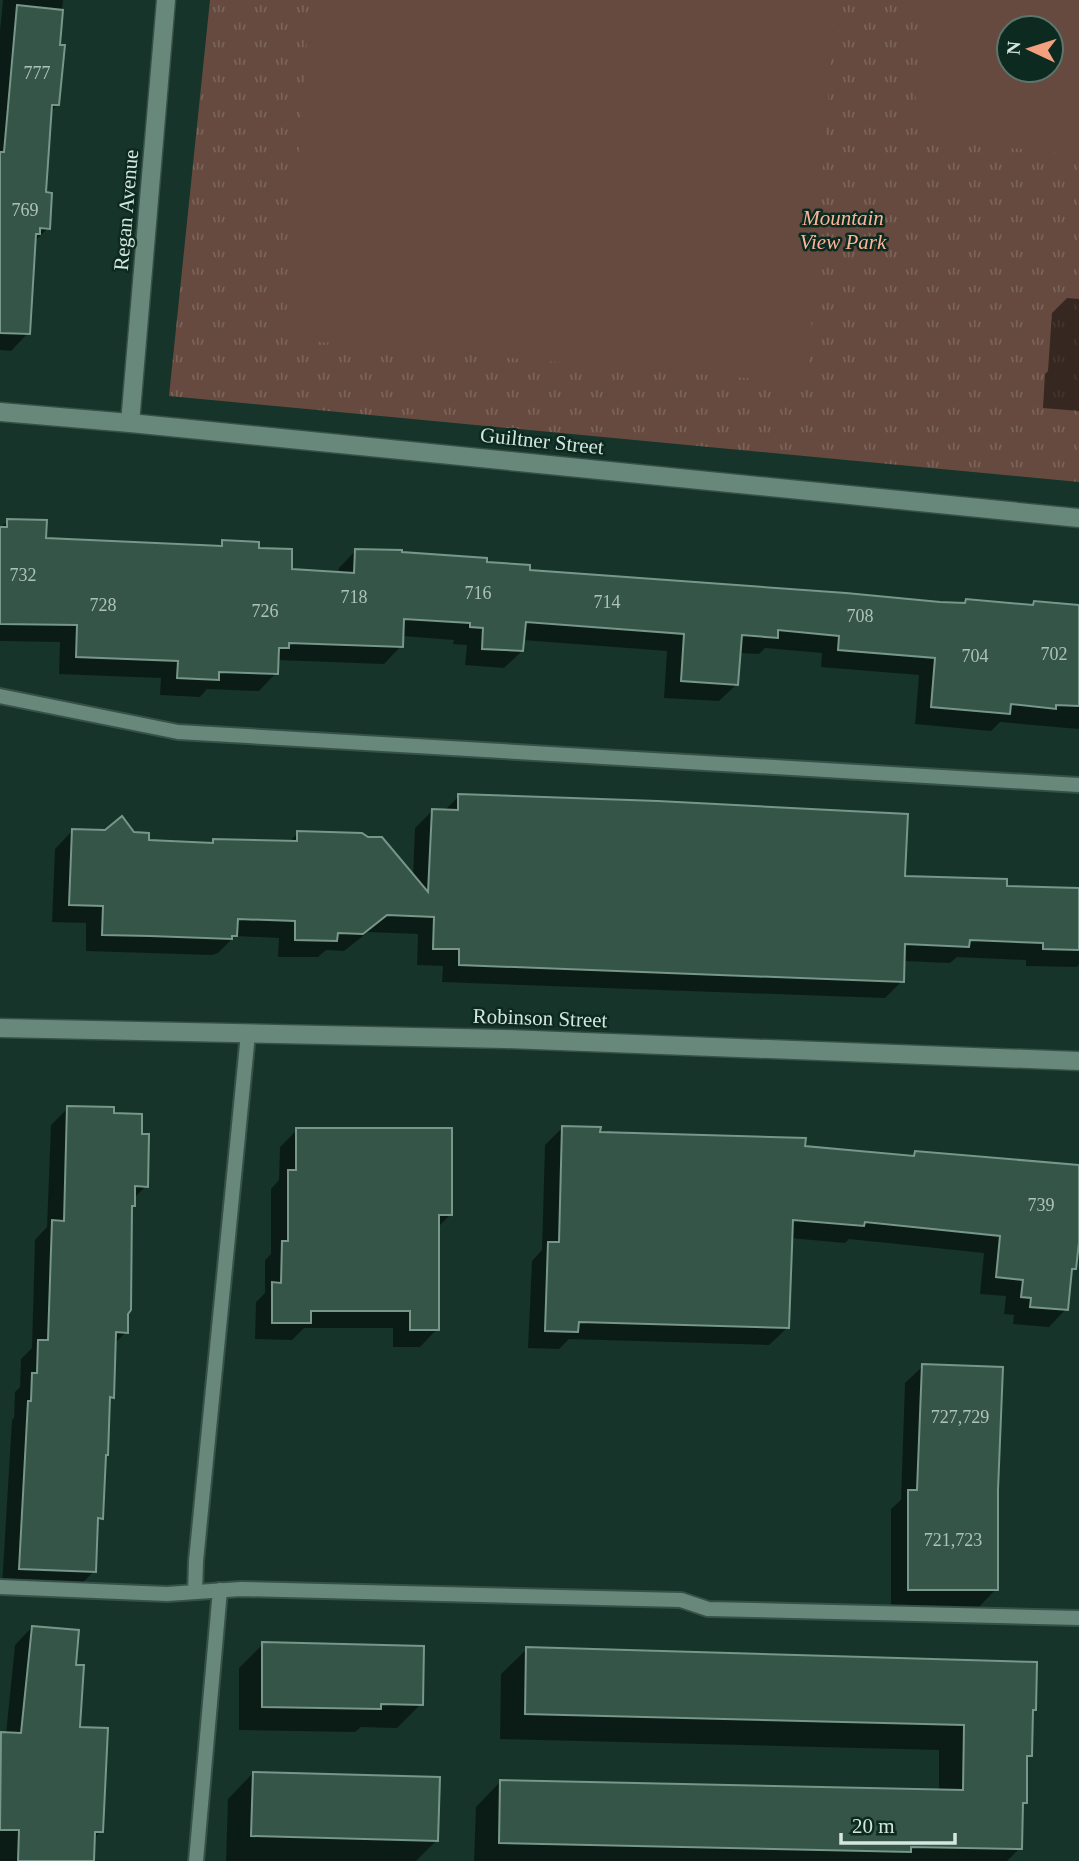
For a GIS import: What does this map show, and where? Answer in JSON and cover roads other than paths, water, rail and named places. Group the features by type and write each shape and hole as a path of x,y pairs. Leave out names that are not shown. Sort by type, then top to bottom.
{"street":[{"name":"Regan Avenue","path":"130,423 166,0"},
{"name":"Guiltner Street","path":"0,412 1079,518"},
{"name":"Robinson Street","path":"0,1028 505,1039 1079,1061"}],"lane":[{"path":"0,696 178,732 1079,785"},
{"path":"195,1592 248,1034"},
{"path":"0,1587 167,1594 220,1590 681,1600 708,1609 1079,1618"},
{"path":"196,1861 220,1590"}],"park label":[{"name":"Mountain View Park","path":"843,230"}]}
